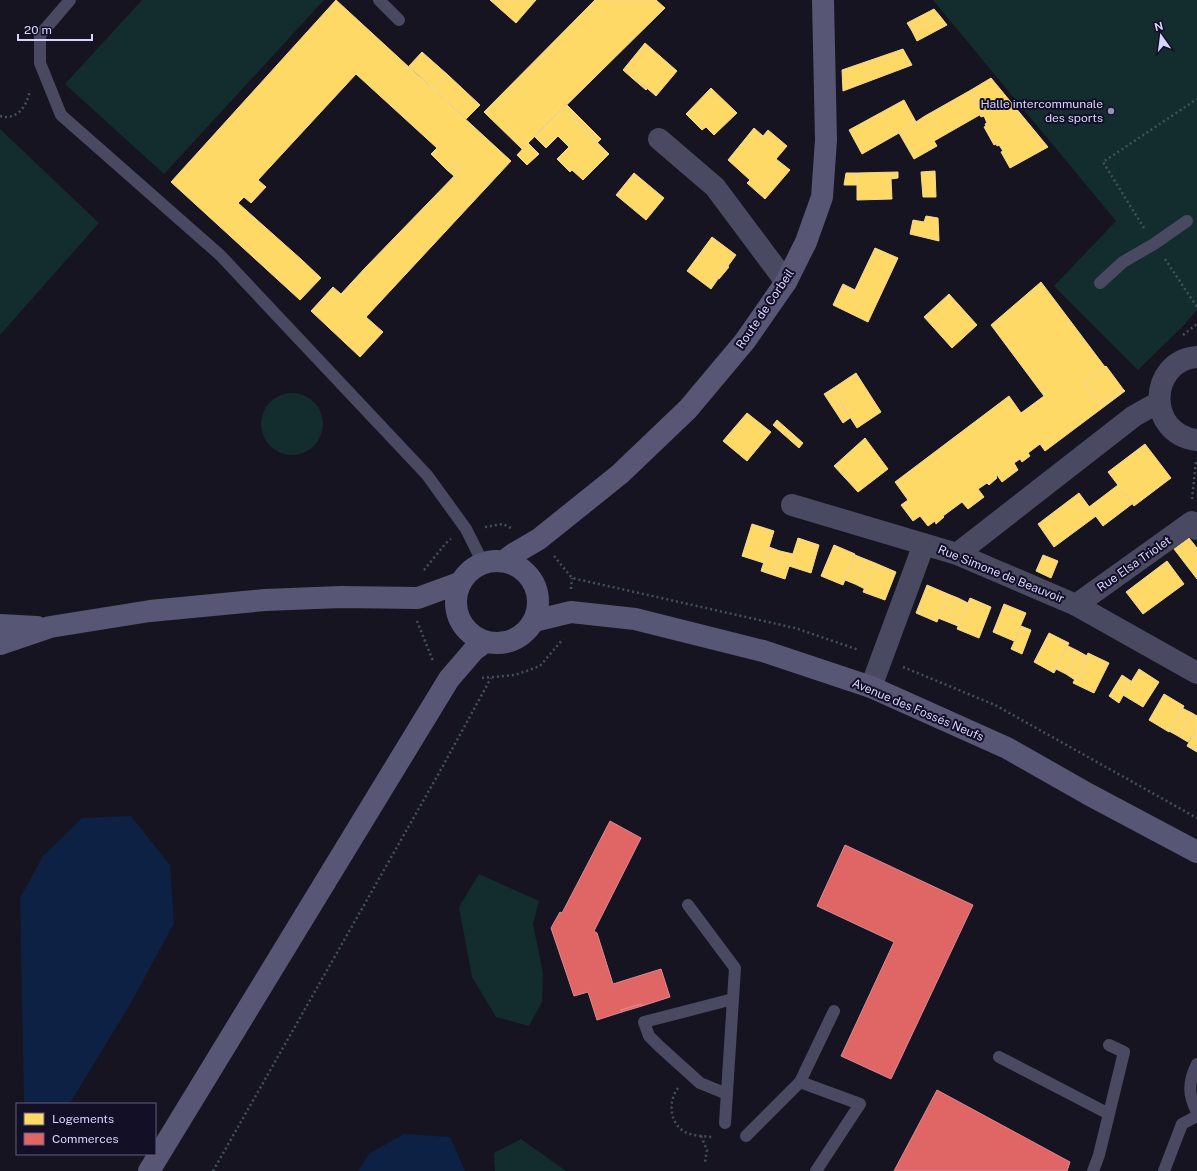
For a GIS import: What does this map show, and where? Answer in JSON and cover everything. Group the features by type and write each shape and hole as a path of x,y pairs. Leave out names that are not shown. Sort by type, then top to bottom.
{"main road":[{"name":"Route de Corbeil","path":"493,562 539,539 620,474 688,409 745,341 786,282 806,242 822,197 826,140 823,0"},
{"path":"532,583 539,539"},
{"path":"493,562 517,565 532,583 538,601 534,621 527,630 508,642 485,642 464,628 458,618 455,606 459,583 465,574 473,567 493,562"},
{"path":"0,644 50,627 150,611 265,600 341,597 418,598 459,583"},
{"name":"Avenue des Fossés Neufs","path":"532,583 571,612"},
{"path":"418,598 458,618"},
{"name":"Avenue des Fossés Neufs","path":"534,621 571,612 635,619 762,651 871,687 1007,748 1088,794 1197,852"},
{"path":"0,625 50,627"},
{"path":"149,1171 449,679 474,650 485,642"}],"street":[{"path":"658,139 715,187 786,282"},
{"path":"1197,357 1179,362 1168,372 1161,384 1158,398 1160,412 1167,424 1177,433 1189,439 1197,440"},
{"path":"957,554 1134,416 1159,402"},
{"name":"Rue Simone de Beauvoir","path":"792,505 957,554 1076,605 1197,673"},
{"name":"Rue Elsa Triolet","path":"1076,605 1195,526"},
{"path":"871,687 924,544"}],"lane":[{"path":"70,0 40,35 40,63 61,115 220,255 427,475 466,529 493,562"},
{"path":"379,0 400,20"},
{"path":"1100,283 1123,262 1154,244 1187,221"},
{"path":"688,905 735,968 725,1123"},
{"path":"727,1094 700,1083 649,1036 644,1022 733,999"},
{"path":"746,1136 800,1082 834,1011"},
{"path":"1093,1171 1099,1155 1124,1052 1109,1045"},
{"path":"999,1057 1109,1114"},
{"path":"1197,1064 1192,1074 1189,1088 1192,1102 1197,1112"},
{"path":"800,1082 860,1104 816,1171"},
{"path":"1164,1171 1182,1124 1197,1116"}],"path":[{"path":"0,116 7,118 20,113 28,96 32,80 44,71"},
{"path":"1197,99 1103,162 1154,244 1197,307"},
{"path":"213,1171 439,773 491,678"},
{"path":"692,1075 684,1080 676,1091 672,1100 671,1112 676,1124 685,1132 712,1137"},
{"path":"701,1136 707,1150 705,1162"}],"green space":[{"path":"142,0 324,0 164,174 65,84"},
{"name":"Halle intercommunale des sports","path":"933,0 1197,0 1197,310 1184,325 1138,370 1054,286 1116,221"},
{"path":"0,129 99,223 0,335"},
{"path":"292,393 309,398 314,402 318,407 323,424 318,441 314,446 309,450 292,455 275,450 270,446 266,441 261,424 266,407 270,402 275,398"},
{"path":"479,874 539,901 533,924 543,973 542,1002 529,1026 496,1017 472,977 459,907"},
{"path":"521,1139 566,1171 495,1171 494,1153"}],"water":[{"path":"131,816 170,865 174,923 128,1008 70,1103 26,1103 24,1102 20,898 43,856 82,818"},
{"path":"404,1134 450,1137 465,1171 358,1171 370,1153"}],"building: Logements":[{"path":"336,0 511,161 366,317 383,332 360,357 311,311 333,287 341,294 461,169 454,162 447,170 431,154 437,148 356,74 258,180 266,187 251,203 244,197 238,203 321,278 300,300 171,182"},
{"path":"490,0 536,0 516,23"},
{"path":"595,0 656,0 665,8 522,149 484,112"},
{"path":"934,9 940,16 912,31 907,23"},
{"path":"940,16 947,25 917,41 912,31"},
{"path":"645,43 677,71 656,96 633,76 632,78 623,70"},
{"path":"903,49 912,65 843,91 842,70"},
{"path":"422,52 448,75 434,90 409,66"},
{"path":"448,75 480,105 466,119 434,90"},
{"path":"633,76 647,89 646,90 632,78"},
{"path":"991,78 1048,147 1010,168 1001,152 1003,151 999,145 994,145 984,127 987,123 984,116 981,117 980,115 983,113 971,90"},
{"path":"711,88 737,113 714,135 702,123 699,127 686,114"},
{"path":"971,90 983,113 934,141 937,146 914,159 899,133 925,116"},
{"path":"904,100 916,122 862,154 849,130"},
{"path":"567,105 601,139 597,143 563,109"},
{"path":"563,109 609,154 583,180 572,170 570,172 557,159 569,147 558,136 546,148 535,137"},
{"path":"702,123 706,127 702,130 699,127"},
{"path":"754,128 763,136 768,130 787,146 776,159 790,170 765,199 747,183 750,180 728,160"},
{"path":"528,143 539,154 527,165 517,155"},
{"path":"454,162 461,169 454,176 447,170"},
{"path":"935,171 936,197 923,197 921,172"},
{"path":"898,172 898,178 891,179 892,199 857,200 857,173"},
{"path":"634,173 664,198 646,220 616,195"},
{"path":"846,173 857,173 857,185 844,185"},
{"path":"926,216 938,218 939,241 910,234 913,220 924,222"},
{"path":"712,237 736,255 728,266 725,264 715,277 718,279 711,289 687,271"},
{"path":"875,248 898,258 868,322 833,305 841,288 853,294"},
{"path":"725,264 729,267 719,279 715,277"},
{"path":"1041,282 1105,367 1084,383 1101,406 1123,389 1125,391 1045,451 1040,444 1028,453 1030,456 1022,462 1020,459 1014,463 1018,470 1002,482 997,475 997,478 989,485 987,483 978,489 984,497 968,509 962,502 943,516 944,517 936,524 935,521 928,526 920,516 913,521 901,505 908,500 895,482 1009,396 1021,413 1044,396 991,325"},
{"path":"843,284 855,290 853,294 841,288"},
{"path":"949,294 977,325 952,348 924,317"},
{"path":"1106,366 1123,389 1101,406 1084,383"},
{"path":"856,373 881,412 857,428 832,389"},
{"path":"832,389 850,418 843,423 824,394"},
{"path":"747,413 771,432 747,461 723,441"},
{"path":"777,420 803,443 799,448 773,425"},
{"path":"865,438 888,469 858,492 834,466"},
{"path":"1145,444 1171,478 1134,506 1108,472"},
{"path":"1118,485 1132,504 1103,526 1089,507"},
{"path":"1079,493 1096,516 1054,547 1038,524"},
{"path":"752,524 774,531 764,563 742,556"},
{"path":"798,538 819,545 811,573 789,566"},
{"path":"1189,538 1197,548 1197,579 1174,549"},
{"path":"834,545 855,554 843,585 821,576"},
{"path":"769,547 780,551 773,575 761,571"},
{"path":"780,551 793,554 785,579 773,575"},
{"path":"855,555 865,559 855,584 845,580"},
{"path":"1043,555 1058,561 1051,578 1036,571"},
{"path":"865,559 875,563 865,589 855,584"},
{"path":"1167,561 1184,584 1143,614 1126,592"},
{"path":"875,563 896,572 885,600 863,592"},
{"path":"927,585 948,594 937,622 916,613"},
{"path":"948,594 958,598 948,622 938,618"},
{"path":"958,598 968,603 958,626 948,622"},
{"path":"970,598 991,607 979,638 957,629"},
{"path":"1004,604 1026,613 1014,641 993,632"},
{"path":"1021,626 1031,630 1022,654 1011,649"},
{"path":"1049,633 1069,643 1054,673 1034,662"},
{"path":"1068,646 1078,651 1066,674 1056,669"},
{"path":"1078,651 1087,656 1075,680 1066,674"},
{"path":"1088,653 1109,663 1094,693 1073,683"},
{"path":"1139,669 1159,682 1143,707 1123,695"},
{"path":"1122,675 1131,681 1119,703 1109,696"},
{"path":"1164,694 1184,706 1169,732 1149,720"},
{"path":"1182,708 1192,713 1178,736 1169,731"},
{"path":"1192,713 1197,716 1197,727 1188,742 1178,736"},
{"path":"1197,727 1197,752 1187,746"}],"building: Commerces":[{"path":"610,821 641,838 594,931 597,933 613,984 661,969 670,997 642,1006 641,1004 621,1010 622,1012 597,1020 588,992 574,996 551,928 560,912 562,913"},
{"path":"845,845 973,905 891,1079 841,1056 894,942 817,906"},
{"path":"641,1004 642,1006 622,1012 621,1010"},
{"path":"937,1090 1070,1162 1067,1171 894,1171"}],"place":[{"name":"Halle intercommunale des sports","path":"1111,111"}]}
